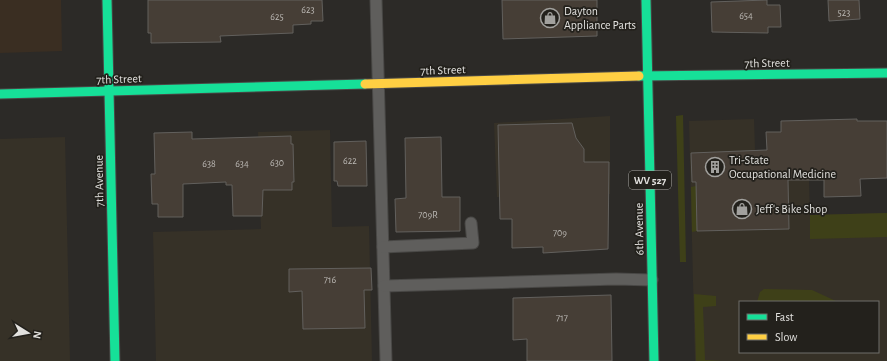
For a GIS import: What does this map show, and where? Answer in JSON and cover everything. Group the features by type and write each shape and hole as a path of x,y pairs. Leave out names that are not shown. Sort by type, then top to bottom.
{"street":[{"name":"7th Avenue","path":"107,0 115,361"},
{"name":"6th Avenue","path":"646,0 654,361"},
{"name":"7th Street","path":"0,94 648,76 887,73"}],"lane":[{"path":"376,0 386,361"},
{"path":"383,247 473,243 471,223"},
{"path":"384,286 616,279 652,280"}],"shaded area":[{"path":"0,0 61,0 62,51 0,53"},
{"path":"610,116 610,194 497,197 494,123"},
{"path":"754,119 756,180 809,179 810,215 887,213 887,361 695,361 689,121"},
{"path":"330,130 332,227 369,226 372,361 156,361 153,232 261,229 258,132"},
{"path":"65,137 70,361 0,361 0,139"}],"green space":[{"path":"683,115 686,262 680,262 676,116"},
{"path":"696,186 697,231 692,232 691,187"},
{"path":"887,213 887,237 810,239 810,215"},
{"path":"764,289 812,290 836,301 757,301 760,292"},
{"path":"694,294 716,296 716,306 703,307 705,360 722,361 696,361"}],"building":[{"path":"148,0 322,0 323,21 311,21 311,24 293,25 293,33 220,36 221,42 151,43 151,33 148,33"},
{"name":"Dayton Appliance Parts","path":"502,0 597,0 597,36 503,39"},
{"path":"767,0 767,5 780,5 781,27 768,27 768,33 712,32 711,2"},
{"path":"828,0 859,0 860,19 829,21"},
{"path":"857,119 857,121 887,121 887,178 860,179 861,196 824,197 824,180 788,180 789,229 697,231 696,182 692,182 691,153 767,150 766,132 781,132 781,121"},
{"path":"572,123 576,138 584,149 584,162 609,162 608,249 543,253 543,247 512,248 512,219 500,219 498,125"},
{"path":"192,132 192,139 291,136 291,144 293,144 294,182 292,182 292,190 263,190 262,216 233,216 232,185 226,185 226,182 183,184 183,217 158,217 158,204 152,204 151,174 155,174 154,133"},
{"path":"441,137 442,197 460,197 460,231 396,232 395,199 406,198 405,138"},
{"path":"366,141 367,186 338,186 337,181 334,181 334,142"},
{"path":"371,268 372,290 364,290 365,328 303,329 302,291 289,292 289,269"},
{"path":"611,295 612,361 527,361 527,339 513,340 513,298"}],"traffic: fast":[{"path":"107,0 115,361"},
{"path":"646,0 654,361"},
{"path":"639,76 887,73"},
{"path":"0,94 365,84"}],"traffic: slow":[{"path":"365,84 639,76"}],"place":[{"name":"Dayton Appliance Parts","path":"550,18"},
{"name":"Tri-State Occupational Medicine","path":"715,167"},
{"name":"Jeff's Bike Shop","path":"742,209"}]}
